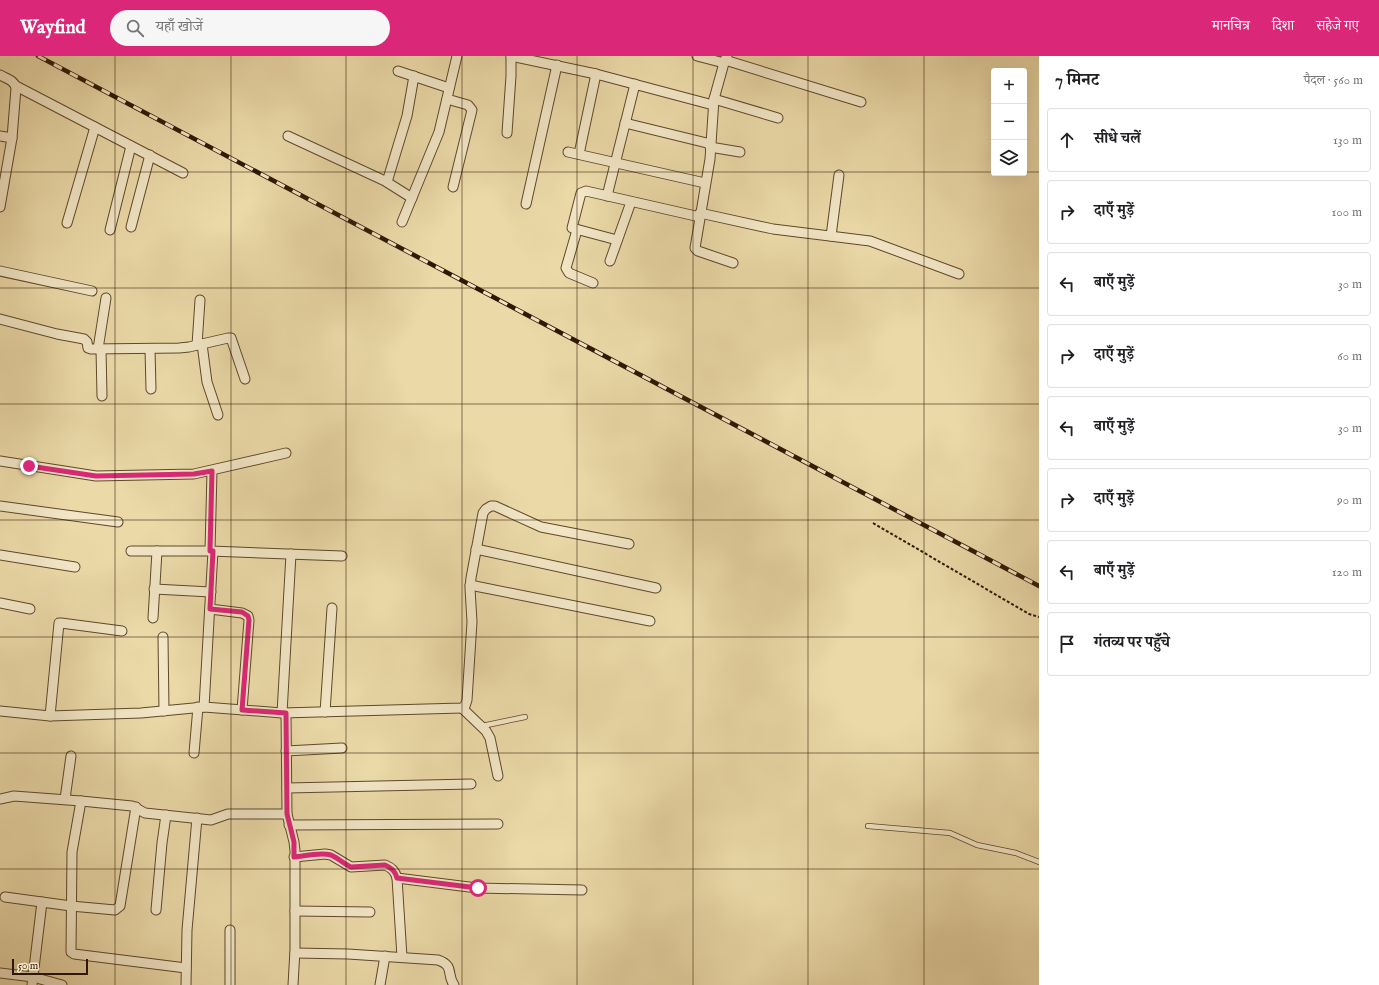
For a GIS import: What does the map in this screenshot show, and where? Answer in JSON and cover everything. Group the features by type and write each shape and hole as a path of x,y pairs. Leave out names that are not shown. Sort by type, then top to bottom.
{"street":[{"path":"402,222 435,143 457,56"},
{"path":"507,133 511,80 511,56 537,59 778,118"},
{"path":"697,56 726,60 861,102"},
{"path":"726,60 714,102 705,184 695,248 696,250 733,263"},
{"path":"526,204 557,65"},
{"path":"398,71 449,88"},
{"path":"579,154 596,74"},
{"path":"0,75 12,81 16,86 183,173"},
{"path":"387,182 407,116 414,76"},
{"path":"607,196 614,162 635,84"},
{"path":"0,207 12,138 16,86"},
{"path":"447,99 468,105 472,110 453,187"},
{"path":"625,123 740,152"},
{"path":"67,223 94,127"},
{"path":"0,136 12,138"},
{"path":"288,136 387,182 412,198"},
{"path":"110,230 131,146"},
{"path":"568,152 705,184"},
{"path":"131,226 150,155"},
{"path":"831,236 839,175"},
{"path":"617,240 573,230 572,226 581,192 586,191 631,202 769,229 870,241 959,274"},
{"path":"610,262 631,202"},
{"path":"577,230 566,268 569,273 593,283"},
{"path":"0,271 92,291"},
{"path":"102,396 100,349 106,298"},
{"path":"200,300 199,345 207,382 218,414"},
{"path":"0,319 57,334 84,338 87,342 88,348 100,349 179,348 231,338 245,379"},
{"path":"150,348 151,389"},
{"path":"0,460 96,476 194,474 286,454"},
{"path":"194,754 201,707 210,609 212,471"},
{"path":"0,506 118,522"},
{"path":"462,708 465,706 467,700 472,622 470,585 483,513 486,508 490,506 500,508 541,527 629,544"},
{"path":"476,549 656,588"},
{"path":"131,551 211,551 342,556"},
{"path":"153,618 156,551"},
{"path":"291,554 284,713 287,814 294,842 295,953 293,985"},
{"path":"0,555 75,567"},
{"path":"470,585 650,621"},
{"path":"154,589 211,592"},
{"path":"0,603 30,608"},
{"path":"325,712 332,608"},
{"path":"210,609 242,612 248,616 249,620 242,710"},
{"path":"50,716 59,623 122,631"},
{"path":"163,637 164,711"},
{"path":"0,711 50,716 141,713 201,707 284,713 462,708 490,738 498,776"},
{"path":"286,750 342,748"},
{"path":"66,800 71,756"},
{"path":"286,788 471,784"},
{"path":"0,799 14,796 81,801 136,808 145,813 212,820 228,814 287,814"},
{"path":"81,801 72,852 70,950 74,954 186,968"},
{"path":"5,897 115,910 120,906 136,808"},
{"path":"156,910 166,815"},
{"path":"186,985 187,930 197,818"},
{"path":"289,825 498,824"},
{"path":"294,857 325,854 351,867 385,865 391,867 397,878 402,958"},
{"path":"397,878 478,888 582,890"},
{"path":"33,981 42,902"},
{"path":"295,911 370,912"},
{"path":"230,930 230,985"},
{"path":"295,953 348,954 438,960 449,966 451,980 454,985"},
{"path":"380,985 385,956"},
{"path":"0,973 33,981 62,985"}],"lane":[{"path":"480,726 525,717"},
{"path":"868,826 950,833 977,845 1016,853 1039,862"}],"path":[{"path":"873,523 1029,614 1039,617"}],"railway":[{"path":"38,56 1039,586"}],"route":[{"path":"29,466 87,476 194,474 212,471 210,551 213,551 210,609 242,612 248,616 249,620 242,710 282,714 286,713 287,814 294,842 294,857 325,854 351,867 385,865 391,867 397,878 478,888"}]}
